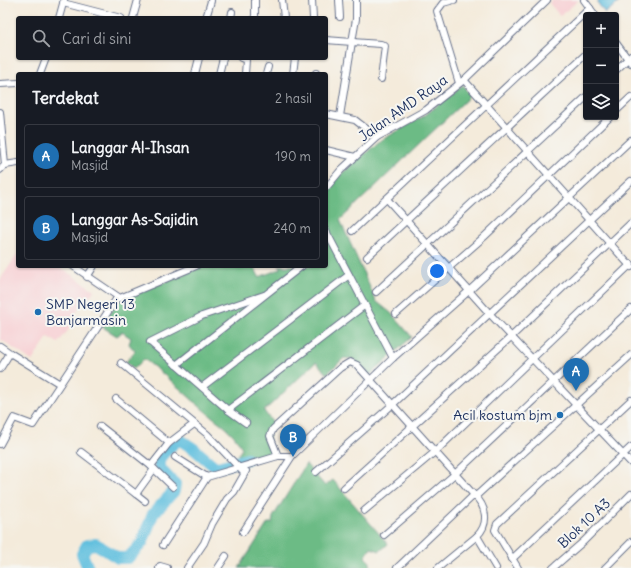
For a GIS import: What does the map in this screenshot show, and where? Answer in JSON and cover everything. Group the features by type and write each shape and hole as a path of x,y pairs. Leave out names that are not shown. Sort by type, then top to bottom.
{"street":[{"path":"134,16 138,0"},
{"path":"255,0 255,16"},
{"path":"282,0 284,16"},
{"path":"312,0 313,16"},
{"path":"339,0 340,17"},
{"path":"340,116 356,19 356,0"},
{"path":"364,511 436,451 631,266 486,105 461,82 437,11 443,1 454,0"},
{"path":"584,0 593,12"},
{"path":"60,16 64,1 114,16"},
{"path":"206,16 210,1"},
{"name":"Jalan AMD Raya","path":"328,186 355,157 377,137 426,110 461,82 545,1"},
{"path":"352,231 590,8"},
{"path":"328,40 381,44 385,46 381,78"},
{"path":"619,46 630,59 619,68"},
{"path":"367,257 407,222 583,57"},
{"path":"41,72 45,60"},
{"path":"196,72 198,60"},
{"path":"220,72 222,60"},
{"path":"245,72 246,60"},
{"path":"292,72 295,60"},
{"path":"267,72 268,67"},
{"path":"0,84 16,83"},
{"path":"619,108 631,97"},
{"path":"376,292 583,100"},
{"path":"0,112 5,165"},
{"path":"328,114 354,120 377,137"},
{"path":"396,314 509,213 548,174 607,120"},
{"path":"243,532 292,456 393,358 470,290 631,140"},
{"path":"328,150 355,157"},
{"path":"0,170 5,165 16,163"},
{"path":"316,472 392,405 631,181"},
{"path":"387,199 450,267 489,313 631,463"},
{"path":"344,488 512,336 631,223"},
{"path":"328,235 393,358"},
{"path":"328,245 332,242"},
{"path":"75,268 117,298"},
{"path":"87,277 93,268"},
{"path":"0,444 14,418 33,425 117,298 144,289 191,268"},
{"path":"176,365 299,268"},
{"path":"202,388 349,275"},
{"path":"246,423 228,410 150,342 202,316 264,295"},
{"path":"228,410 365,305"},
{"path":"384,535 456,473 631,309"},
{"path":"0,346 60,384"},
{"path":"0,369 10,353"},
{"path":"397,568 475,495 631,355"},
{"path":"121,363 194,424 237,464 244,473"},
{"path":"278,456 270,436 273,429 346,363 353,363 357,365 370,381 456,473 484,508 486,514 483,525 476,536 438,568"},
{"path":"116,399 169,443"},
{"path":"518,568 495,530 497,524 631,400"},
{"path":"136,494 169,443 194,424"},
{"path":"100,426 173,487"},
{"path":"512,559 631,447"},
{"path":"81,452 145,501"},
{"path":"163,545 207,477 237,464 251,465 278,456 292,456"},
{"path":"175,457 207,477"},
{"path":"187,568 204,543 212,524 227,499 234,492 244,473 251,465"},
{"name":"Blok 10 A3","path":"553,568 584,541 631,494"},
{"path":"476,536 495,566 488,568"},
{"path":"605,568 631,542"},
{"path":"218,568 226,556"},
{"path":"159,568 160,566 168,568"}],"shaded area":[{"path":"553,0 579,0 560,16 549,3"},
{"name":"SMP Negeri 13 Banjarmasin","path":"16,256 16,268 61,268 94,290 87,301 84,299 70,323 69,329 58,343 48,337 32,361 0,339 0,280"}],"green space":[{"path":"463,85 470,96 340,220 376,301 391,313 412,337 368,376 353,359 344,358 327,374 316,362 264,411 273,423 269,438 273,453 242,459 237,457 242,448 228,430 165,375 144,359 134,369 126,362 135,351 129,344 131,338 122,332 117,336 101,326 118,301 199,268 255,268 259,277 280,268 328,268 328,188 342,173 380,141 424,116"},
{"path":"306,464 325,486 333,480 388,544 380,551 371,548 365,557 370,562 370,568 239,568 268,523 272,523 273,517"}],"water":[{"path":"599,0 622,0 606,12 604,12 597,2"}],"waterway":[{"path":"88,568 82,554 87,545 96,544 118,558 128,558 142,543 153,514 174,491 175,484 162,470 159,465 159,461 165,451 179,439 194,449 214,466 218,467 247,459"}],"place":[{"name":"SMP Negeri 13 Banjarmasin","path":"38,312"},
{"name":"Langgar Al-Ihsan","path":"576,391"},
{"name":"Acil kostum bjm","path":"560,415"},
{"name":"Langgar As-Sajidin","path":"293,457"}]}
